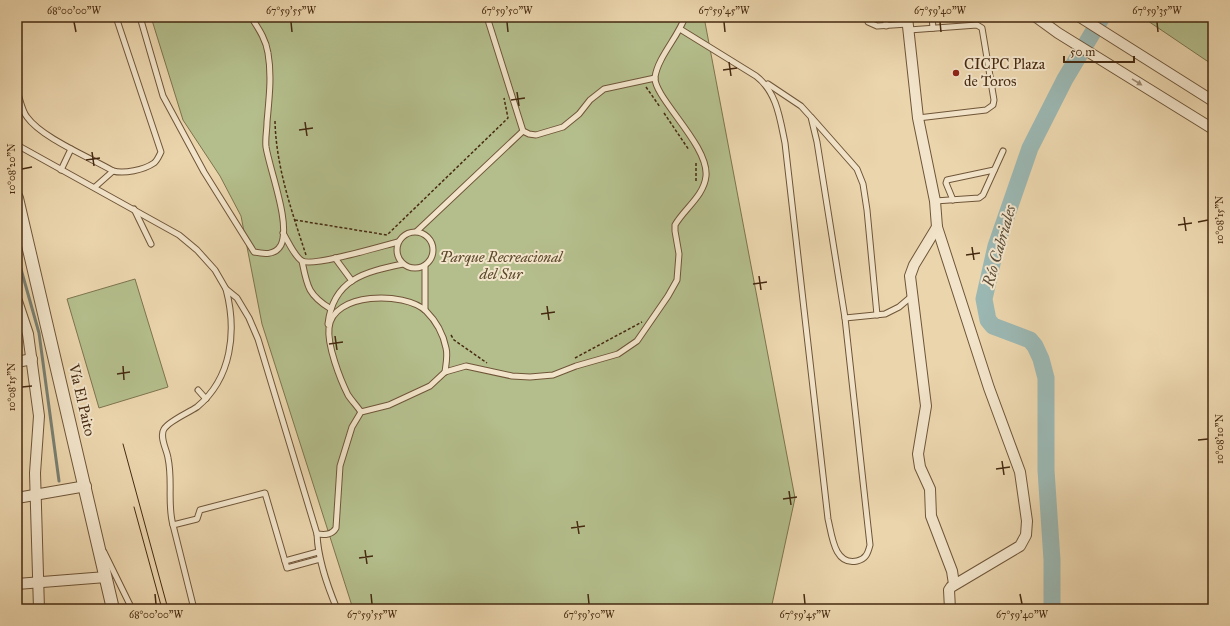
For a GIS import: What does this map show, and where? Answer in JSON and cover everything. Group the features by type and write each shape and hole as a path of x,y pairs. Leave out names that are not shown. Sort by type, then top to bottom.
{"street":[{"path":"1036,17 1058,33 1213,129"},
{"path":"1080,17 1213,101"},
{"path":"908,24 918,118 935,201 937,227 989,388 1020,472 1027,521 1026,535 1020,546 954,584 949,590 950,609"},
{"name":"Vía El Paito","path":"17,198 86,486 113,609"},
{"path":"937,227 914,265 910,276 926,406 918,454 920,467 930,489 931,516 952,571 954,584"},
{"path":"17,300 28,334 39,416 35,473 39,609"},
{"path":"17,362 32,359"},
{"path":"17,498 86,486"},
{"path":"17,584 106,577"}],"lane":[{"path":"17,91 26,116 36,126 71,149 113,171 120,173 154,163 161,152 116,17"},
{"path":"140,17 164,96 204,172 254,252 266,255 274,252 280,246 283,233 282,213 266,145 270,78 268,53 265,41 251,17"},
{"path":"487,17 523,131 529,134 536,135 563,127 579,114 590,100 604,89 655,78"},
{"path":"317,534 329,534 334,532 336,528 340,466 352,427 361,412 389,405 430,386 445,372 466,366 512,376 530,377 553,374 618,354 637,341 668,296 677,280 679,254 675,225 699,194 706,177 705,164 680,120 656,86 655,78 657,68 680,29 685,17"},
{"path":"866,17 871,24 877,26 908,24 934,28 977,25 982,28 994,100 993,105 986,110 918,118"},
{"path":"886,17 886,26"},
{"path":"932,17 934,28"},
{"path":"680,29 801,106 857,169 862,184 867,210 877,315"},
{"path":"766,83 772,94 785,143 828,519 836,551 842,558 849,562 862,559 868,554 870,545 845,318 817,142 811,117"},
{"path":"283,233 297,256 305,262 335,258 398,242 406,234 417,231 523,131"},
{"path":"17,145 179,235 197,250 215,270 226,289 231,308 231,334 228,357 215,387 206,399 184,416 163,429 162,436 168,459 171,490 169,512 194,609"},
{"path":"61,170 71,149"},
{"path":"935,201 979,198 983,196 1003,151"},
{"path":"953,200 946,183 947,180 994,170"},
{"path":"95,187 113,171"},
{"path":"134,209 151,244"},
{"path":"398,242 397,254 403,264 414,269 425,266 433,257 434,246 428,236 417,231"},
{"path":"335,258 352,281"},
{"path":"305,262 307,286 313,296 331,309"},
{"path":"361,412 349,396 339,374 331,346 329,327 331,309 339,291 352,281 369,272 403,264"},
{"path":"425,266 425,310"},
{"path":"226,289 237,298 249,318 258,339 317,534 318,552 329,590 338,609"},
{"path":"845,318 886,314 899,307 912,296"},
{"path":"329,327 339,310 360,299 382,297 405,299 425,310 440,328 447,349 445,372"},
{"path":"198,390 206,399"},
{"path":"173,525 197,519 200,510 265,493 287,568 320,559"},
{"path":"97,539 124,589 132,609"},
{"path":"285,561 318,552"}],"path":[{"path":"646,81 646,87 692,153"},
{"path":"295,220 387,235 508,118 504,97"},
{"path":"275,116 276,146 305,262"},
{"path":"696,159 696,186"},
{"path":"572,360 646,319"},
{"path":"450,333 454,340 489,364"}],"green space":[{"name":"Parque Recreacional del Sur","path":"151,17 704,17 795,498 771,609 353,609 262,324 241,216 220,176 183,120"},
{"path":"1142,17 1213,17 1213,65"},
{"path":"135,279 168,387 99,408 67,299"}],"waterway":[{"name":"Río Cabriales","path":"1052,609 1052,560 1046,470 1046,378 1041,359 1035,346 1030,340 993,326 988,320 984,299 996,246 1030,148 1065,79 1102,17"},
{"path":"17,255 39,333 59,481"}],"tram line":[{"path":"123,444 168,609"},
{"path":"134,507 162,609"}],"place":[{"name":"CICPC Plaza de Toros","path":"956,73"}]}
